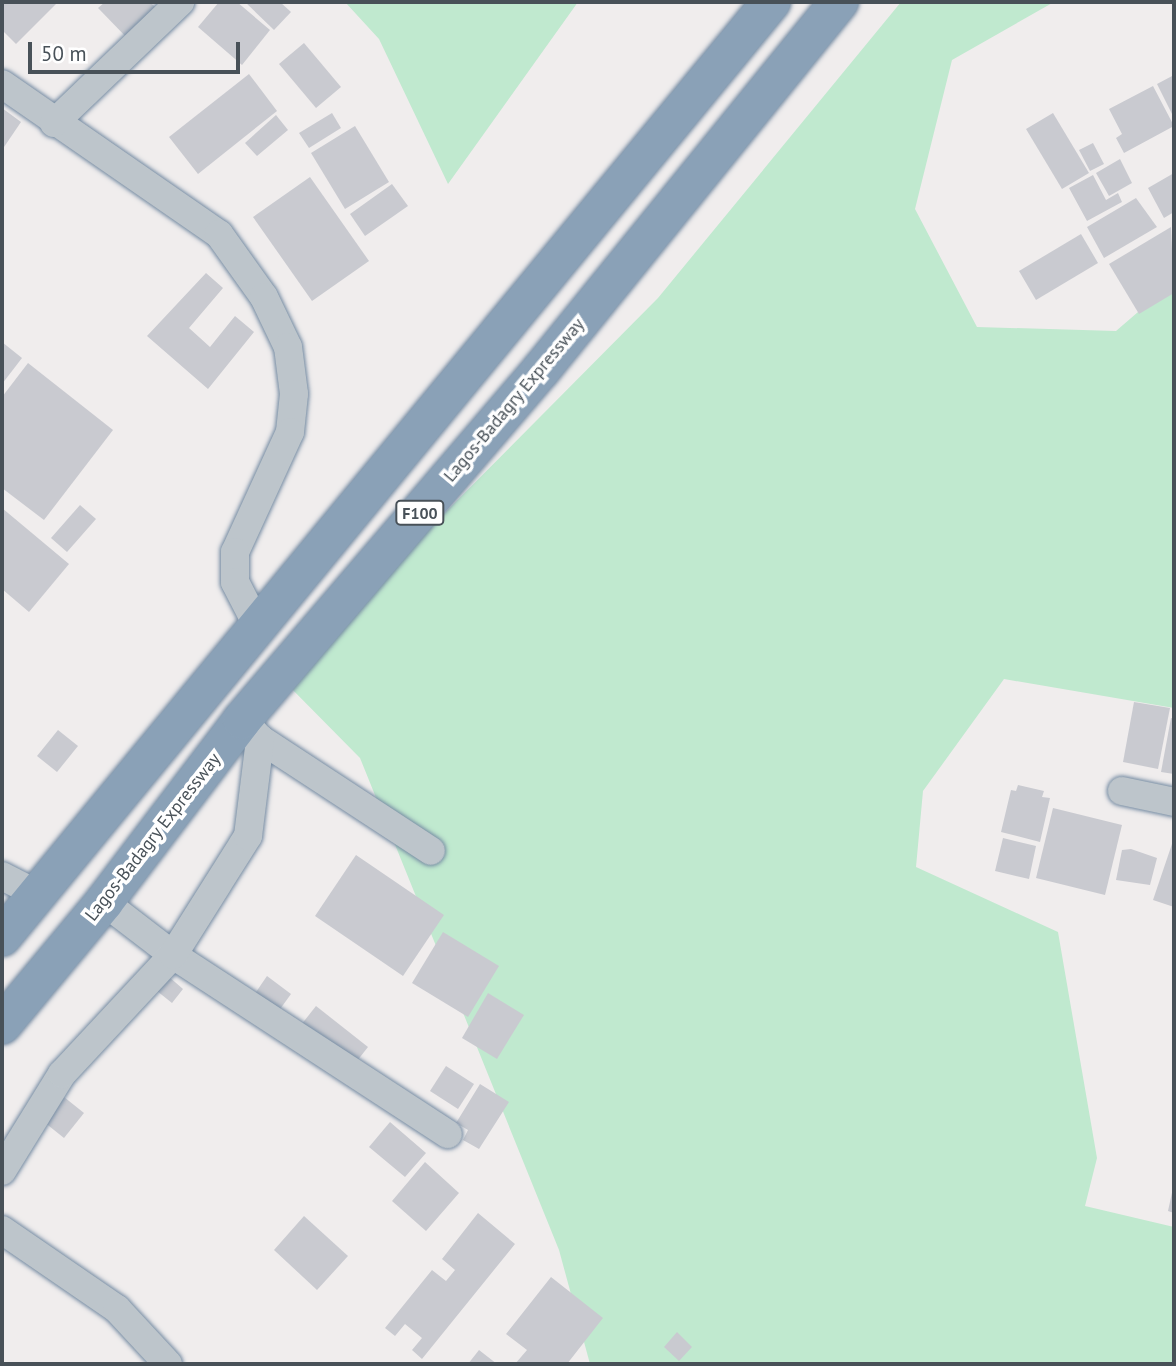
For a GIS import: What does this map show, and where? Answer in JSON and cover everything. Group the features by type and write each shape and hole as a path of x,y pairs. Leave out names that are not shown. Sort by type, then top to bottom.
{"highway":[{"name":"F100","path":"2,937 771,2"},
{"name":"Lagos-Badagry Expressway","path":"2,1025 251,730 839,2"}],"street":[{"path":"54,123 180,2"},
{"path":"2,84 54,123 219,234 264,297 288,348 294,394 290,432 234,552 235,582 258,627"},
{"path":"251,730 431,851"},
{"path":"2,1171 62,1074 173,955 248,836 251,730"},
{"path":"1122,791 1174,802"},
{"path":"2,876 36,894"},
{"path":"104,902 173,955 448,1134"},
{"path":"2,1230 117,1309 168,1364"}],"green space":[{"path":"345,2 578,2 448,184 379,39"},
{"path":"901,2 1054,2 952,60 915,209 977,327 1116,331 1174,281 1174,708 1004,679 923,791 916,867 1058,932 1097,1158 1085,1206 1174,1227 1174,1364 590,1364 559,1250 360,758 281,678 658,298"}],"building":[{"path":"2,2 58,2 16,44 2,30"},
{"path":"105,2 150,2 159,11 129,40 98,8"},
{"path":"219,2 237,2 270,30 242,65 198,27"},
{"path":"245,2 280,2 291,12 274,30"},
{"path":"304,43 341,87 316,108 279,64"},
{"path":"249,74 277,111 198,174 169,137"},
{"path":"1174,75 1174,118 1157,84"},
{"path":"1153,86 1174,126 1124,153 1116,138 1122,134 1109,109"},
{"path":"2,108 21,122 2,150"},
{"path":"332,113 341,128 309,148 299,133"},
{"path":"1053,113 1089,173 1062,189 1026,129"},
{"path":"276,115 288,130 257,156 245,143"},
{"path":"355,126 389,182 345,209 311,153"},
{"path":"1093,143 1104,164 1090,171 1079,150"},
{"path":"1120,159 1132,183 1109,196 1096,173"},
{"path":"1174,173 1174,212 1164,218 1148,188"},
{"path":"1093,175 1106,200 1118,193 1122,202 1087,221 1069,188"},
{"path":"310,177 369,261 312,301 253,217"},
{"path":"392,184 408,206 365,236 350,214"},
{"path":"1136,198 1157,227 1104,258 1087,227"},
{"path":"1171,227 1174,293 1139,314 1109,264"},
{"path":"1081,234 1098,263 1036,300 1019,271"},
{"path":"206,273 223,288 189,328 210,347 235,316 254,332 208,389 147,336"},
{"path":"2,342 22,358 2,384"},
{"path":"28,363 113,430 44,520 2,488 2,397"},
{"path":"80,505 96,519 67,552 51,538"},
{"path":"2,508 69,564 29,612 2,589"},
{"path":"1134,702 1170,708 1158,769 1123,762"},
{"path":"1171,718 1174,719 1174,774 1161,772"},
{"path":"58,730 78,746 57,772 37,756"},
{"path":"1018,785 1044,791 1042,797 1050,798 1040,842 1001,832 1011,790 1016,791"},
{"path":"1053,808 1122,825 1105,895 1036,878"},
{"path":"1003,838 1036,846 1029,879 995,871"},
{"path":"1174,838 1174,907 1153,900"},
{"path":"1131,849 1157,858 1150,885 1116,880 1122,850"},
{"path":"356,855 444,915 403,976 315,916"},
{"path":"443,932 499,966 468,1017 412,983"},
{"path":"168,976 183,989 172,1003 157,991"},
{"path":"267,976 291,994 278,1012 254,995"},
{"path":"488,993 524,1015 497,1059 462,1038"},
{"path":"316,1006 368,1047 353,1066 301,1025"},
{"path":"446,1066 474,1084 458,1109 430,1091"},
{"path":"480,1084 509,1102 479,1149 463,1140 468,1130 456,1123"},
{"path":"64,1097 84,1113 64,1138 44,1122"},
{"path":"390,1122 426,1153 405,1177 369,1147"},
{"path":"425,1162 459,1193 426,1231 392,1201"},
{"path":"1174,1188 1174,1213 1168,1211"},
{"path":"478,1213 515,1244 422,1359 412,1350 422,1338 405,1324 395,1336 385,1328 432,1270 446,1281 455,1270 442,1259"},
{"path":"304,1216 348,1256 317,1290 274,1250"},
{"path":"551,1277 603,1318 567,1364 515,1364 527,1350 506,1334"},
{"path":"677,1332 692,1347 679,1361 664,1347"},
{"path":"479,1350 497,1364 468,1364"}]}
